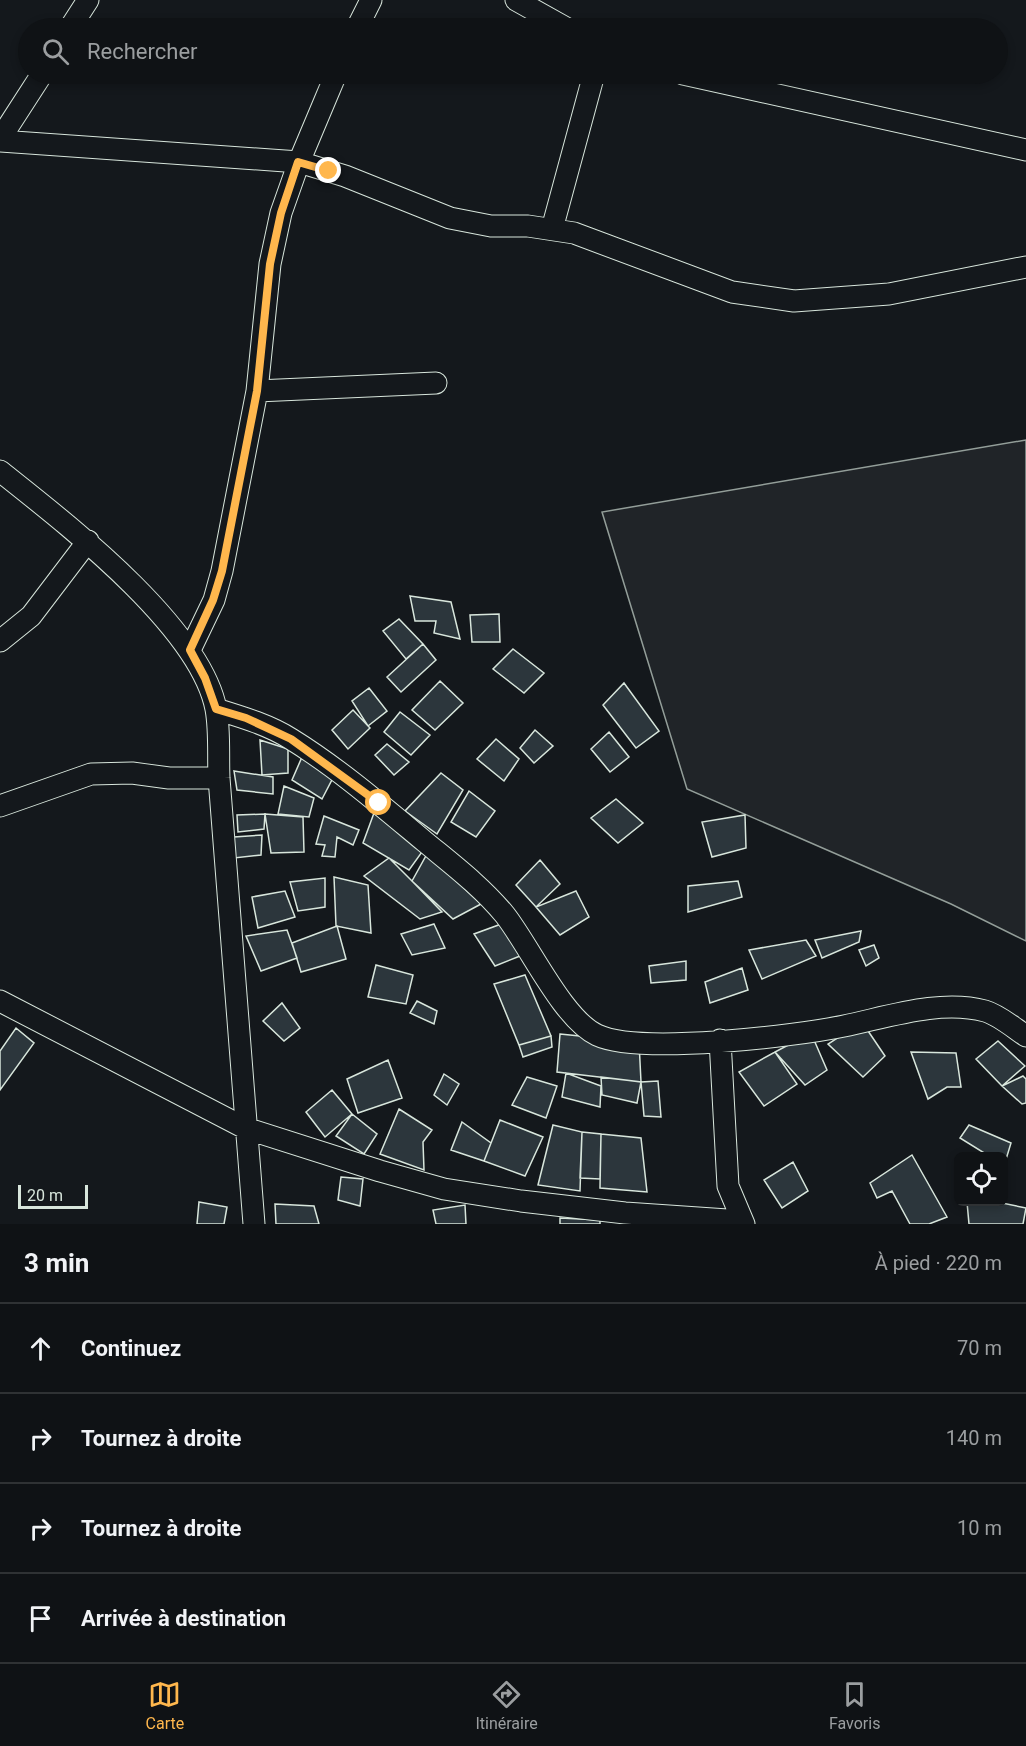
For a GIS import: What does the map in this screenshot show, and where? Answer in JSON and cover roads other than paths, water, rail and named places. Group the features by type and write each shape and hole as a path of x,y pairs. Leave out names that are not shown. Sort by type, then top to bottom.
{"street":[{"path":"76,18 88,0"},
{"path":"362,18 371,0"},
{"path":"516,0 548,18"},
{"path":"36,84 0,140 298,162 345,176 450,218 491,226 552,229 594,240 732,292 794,301 889,294 1026,267"},
{"path":"190,650 213,600 222,571 257,391 270,264 281,213 298,162 332,84"},
{"path":"552,229 591,84"},
{"path":"728,84 1026,150"},
{"path":"257,391 436,383"},
{"path":"0,471 88,541 146,600 190,650 205,678 216,709 219,778 254,1224"},
{"path":"0,641 31,616 88,541"},
{"path":"216,709 246,718 291,739 379,803 478,883 506,916 577,1021 598,1036 646,1043 811,1033 908,1013 955,1007 987,1012 1026,1036"},
{"path":"0,806 91,774 132,772 169,777 219,778"},
{"path":"0,1001 245,1128 444,1189 625,1213 743,1222 728,1186 720,1040"}]}
